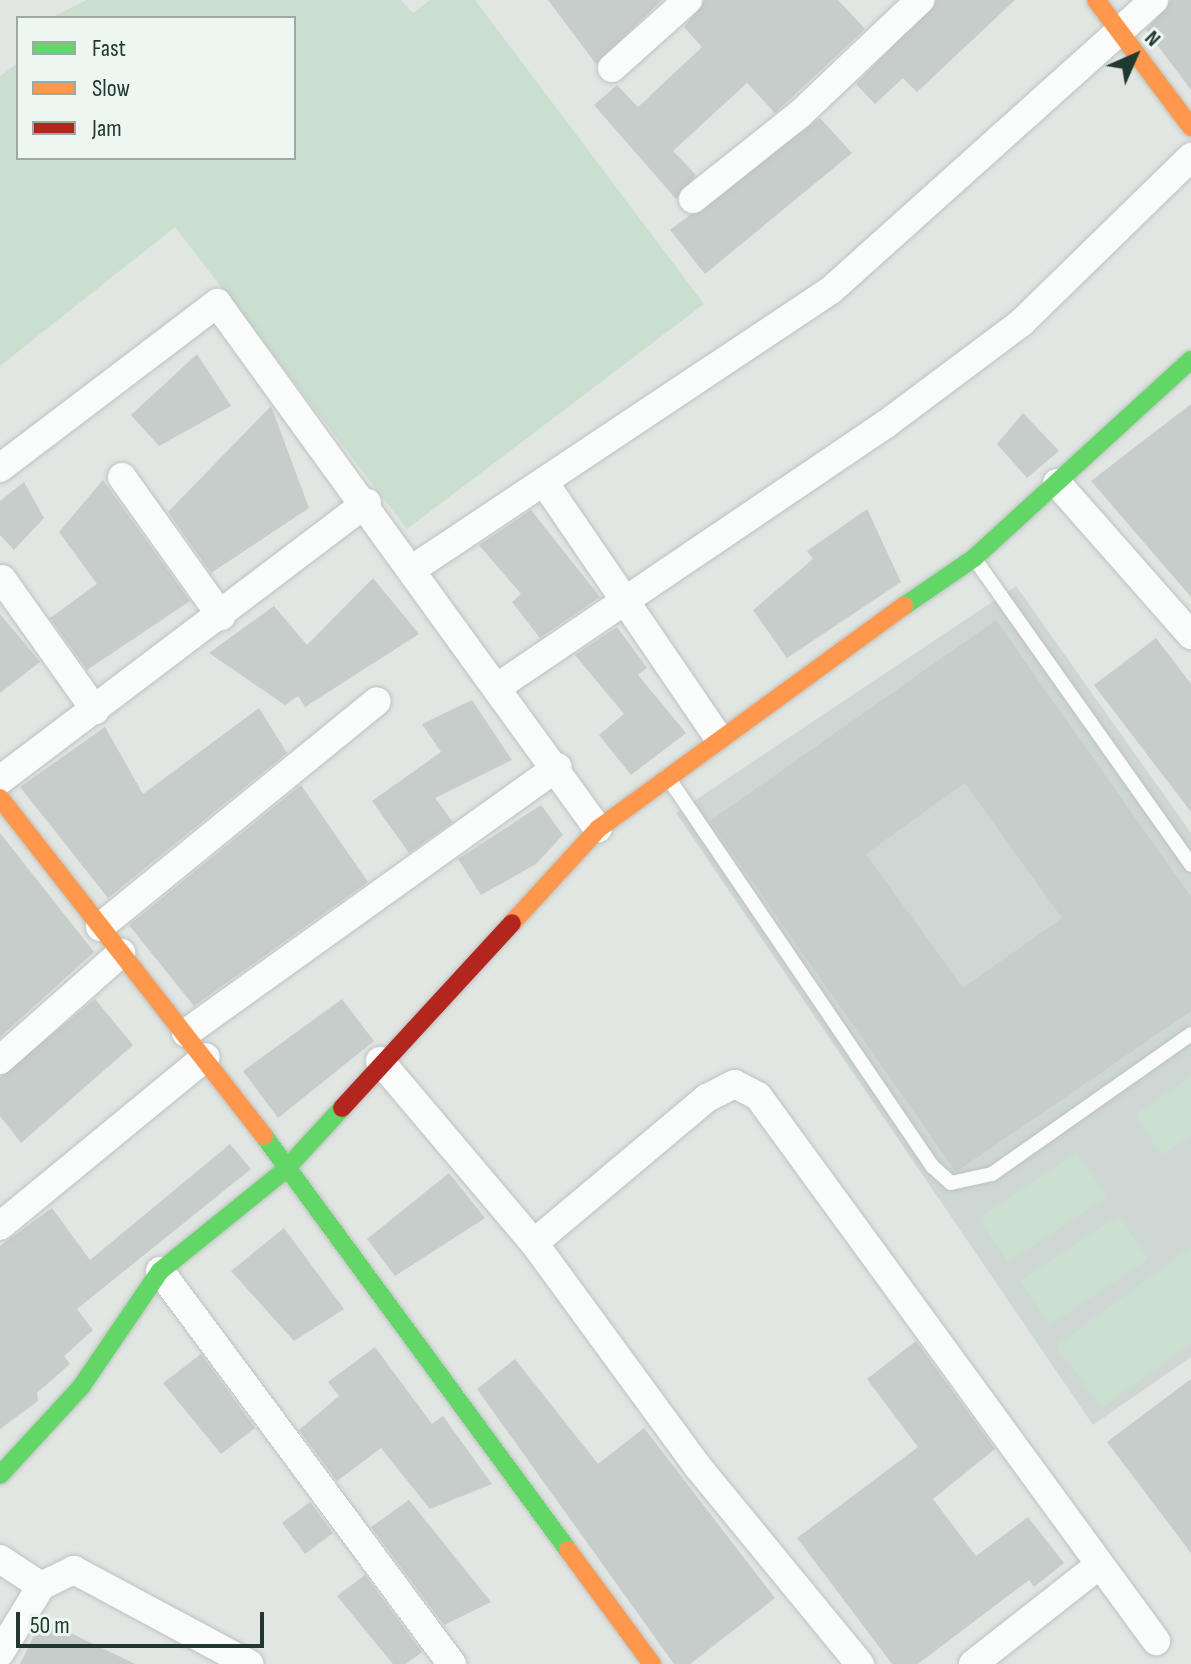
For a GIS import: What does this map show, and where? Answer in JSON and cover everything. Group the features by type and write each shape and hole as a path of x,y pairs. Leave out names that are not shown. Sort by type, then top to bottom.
{"street":[{"path":"612,68 688,0"},
{"path":"693,199 800,114 920,0"},
{"path":"1096,0 1191,127"},
{"path":"414,568 831,290 1154,0"},
{"path":"499,686 626,601 1021,323 1191,157"},
{"path":"0,468 217,303 367,502 558,767 598,829"},
{"path":"0,1475 81,1387 160,1271 285,1170 380,1061 598,829 717,736 974,558 1191,360"},
{"path":"122,477 221,616"},
{"path":"544,482 717,736"},
{"path":"1057,483 1191,635"},
{"path":"0,780 221,616 367,502"},
{"path":"2,579 95,710"},
{"path":"100,927 377,701"},
{"path":"186,1033 558,767"},
{"path":"0,798 206,1057 285,1170 652,1664"},
{"path":"0,1060 121,953"},
{"path":"0,1226 206,1057"},
{"path":"380,1061 534,1243 698,1467 860,1664"},
{"path":"534,1243 707,1098 735,1084 758,1096 1098,1566 1156,1641"},
{"path":"160,1271 452,1664"},
{"path":"0,1559 41,1586"},
{"path":"973,1664 1098,1566"},
{"path":"1,1650 41,1586 74,1570 249,1664"}],"lane":[{"path":"974,558 1191,865"},
{"path":"667,776 932,1166 951,1183 992,1174 1191,1034"}],"shaded area":[{"path":"1016,586 1191,833 1191,1357 1093,1425 676,813"}],"green space":[{"path":"87,0 401,0 413,13 430,0 475,0 704,304 407,529 175,227 0,366 0,76 16,64 16,160 296,160 296,16 55,16"},
{"path":"1191,1077 1191,1136 1162,1155 1135,1115"},
{"path":"1077,1152 1107,1197 1008,1262 978,1218"},
{"path":"1119,1215 1148,1259 1049,1325 1020,1281"},
{"path":"1191,1247 1191,1343 1102,1408 1056,1346"}],"building":[{"path":"548,0 662,0 596,64"},
{"path":"705,0 838,0 865,29 775,113 747,83 673,151 696,175 676,199 594,105 617,85 638,107 702,47 684,27"},
{"path":"937,0 1015,0 917,92 903,78 875,104 856,84"},
{"path":"1171,0 1191,0 1191,90 1146,30"},
{"path":"820,118 852,153 705,274 670,230"},
{"path":"197,354 231,406 159,446 131,415"},
{"path":"1191,404 1191,597 1091,481"},
{"path":"271,406 309,508 211,573 168,512"},
{"path":"1023,413 1059,451 1027,478 997,444"},
{"path":"103,480 190,601 87,670 50,618 97,584 59,532"},
{"path":"24,482 44,518 14,550 0,535 0,501"},
{"path":"867,509 901,582 787,658 753,610 813,559 807,551"},
{"path":"531,510 600,597 540,638 512,602 521,594 479,545"},
{"path":"373,578 419,634 305,707 298,696 285,705 209,653 274,606 307,645"},
{"path":"0,614 40,662 0,693"},
{"path":"996,620 1191,897 1191,1011 956,1172 710,821","holes":["965,783 1062,918 963,988 866,854"]},
{"path":"617,627 647,668 638,675 686,733 631,775 599,735 624,714 575,655"},
{"path":"1156,638 1191,684 1191,812 1094,685"},
{"path":"472,700 512,760 435,798 453,822 409,853 372,801 441,752 422,724"},
{"path":"259,708 287,753 108,898 20,787 105,727 143,794"},
{"path":"301,785 368,882 194,1006 129,925"},
{"path":"541,805 563,835 536,864 481,895 458,859"},
{"path":"0,833 94,952 0,1037"},
{"path":"95,999 133,1045 21,1143 0,1116 0,1077"},
{"path":"342,999 374,1041 278,1118 243,1071"},
{"path":"230,1144 251,1169 77,1309 93,1330 64,1356 70,1364 37,1393 38,1401 0,1429 0,1246 52,1208 90,1260"},
{"path":"449,1173 485,1218 395,1276 367,1239"},
{"path":"284,1228 344,1309 294,1341 231,1271"},
{"path":"916,1341 995,1449 933,1499 976,1556 1028,1517 1064,1563 1034,1587 1029,1580 918,1664 892,1664 797,1538 918,1447 867,1379"},
{"path":"375,1347 432,1424 443,1416 492,1484 430,1509 381,1448 337,1481 299,1430 339,1396 328,1382"},
{"path":"201,1354 255,1428 221,1454 163,1383"},
{"path":"515,1359 598,1464 644,1428 775,1598 690,1664 674,1664 477,1389"},
{"path":"1191,1379 1191,1553 1107,1442"},
{"path":"409,1500 491,1602 444,1625 371,1527"},
{"path":"310,1502 333,1533 305,1554 282,1523"},
{"path":"365,1575 422,1652 406,1664 393,1664 337,1596"},
{"path":"42,1619 135,1664 20,1664"}],"traffic: fast":[{"path":"904,606 974,558 1191,360"},
{"path":"0,1475 81,1387 160,1271 285,1170 342,1108"},
{"path":"264,1136 568,1550"}],"traffic: slow":[{"path":"1096,0 1191,127"},
{"path":"512,923 598,829 904,606"},
{"path":"0,798 264,1136"},
{"path":"568,1550 652,1664"}],"traffic: jam":[{"path":"342,1108 512,923"}]}
